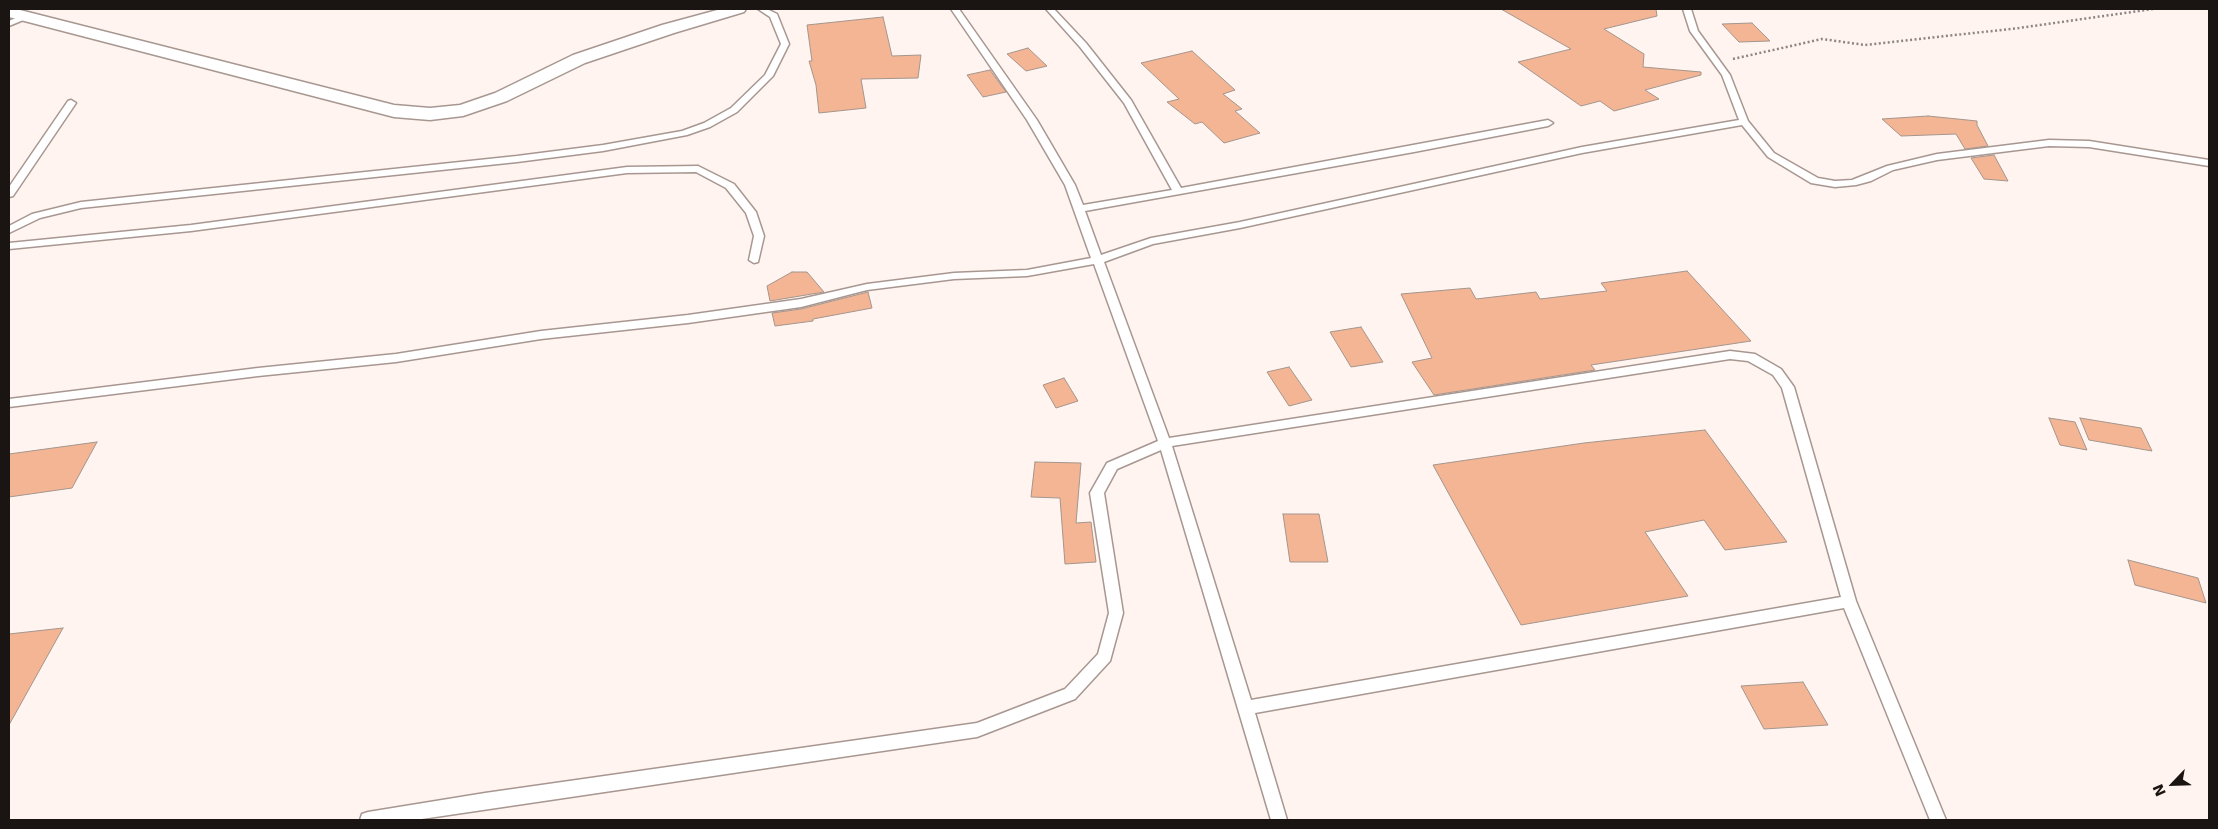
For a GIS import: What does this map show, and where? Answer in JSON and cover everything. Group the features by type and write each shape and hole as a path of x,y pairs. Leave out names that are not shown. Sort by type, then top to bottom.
{"street":[{"path":"17,14 394,111 430,114 462,110 501,97 579,59 668,29 738,9"}],"lane":[{"path":"9,230 36,216 81,205 517,159 612,146 684,133 707,125 734,110 769,76 785,44 774,16 762,9"},
{"path":"955,9 1032,120 1070,184 1080,209 1165,443 1279,820"},
{"path":"1050,9 1094,58 1128,102 1178,192"},
{"path":"1687,9 1694,31 1726,75 1744,122 1771,155 1815,181 1835,184 1852,183 1890,168 1937,157 2049,143 2089,144 2209,163"},
{"path":"9,24 17,14"},
{"path":"9,194 71,103"},
{"path":"9,403 258,372 396,358 541,335 688,319 802,303 867,287 954,276 1027,274 1099,260 1151,241 1240,225 1582,150 1744,122"},
{"path":"1080,209 1548,123"},
{"path":"9,246 191,228 627,170 698,169 730,186 751,212 759,236 754,260"},
{"path":"368,820 485,801 977,730 1070,694 1105,657 1116,614 1097,493 1112,466 1165,443 1730,355 1751,357 1777,372 1788,387 1849,601 1938,820"},
{"path":"1245,708 1849,601"}],"path":[{"path":"1716,63 1822,39 1865,46 2019,28 2153,9"}],"building":[{"path":"1501,9 1656,9 1657,16 1604,29 1644,54 1643,67 1701,72 1701,75 1645,90 1659,99 1614,111 1600,101 1581,106 1518,62 1571,49"},
{"path":"883,17 892,56 921,55 918,78 861,79 866,108 819,113 816,85 809,61 812,61 807,25"},
{"path":"1752,23 1770,41 1739,42 1722,24"},
{"path":"1028,48 1047,66 1026,71 1007,54"},
{"path":"1192,51 1235,90 1223,94 1242,109 1235,111 1260,133 1224,143 1202,122 1195,124 1167,102 1179,99 1141,63"},
{"path":"990,70 1006,92 983,97 967,75"},
{"path":"1928,116 1977,121 1977,125 1988,146 1965,149 1956,134 1901,136 1882,119"},
{"path":"1994,155 2008,181 1984,179 1971,158"},
{"path":"1687,271 1751,341 1591,365 1595,370 1434,395 1412,362 1432,358 1401,294 1470,288 1476,299 1536,292 1540,299 1607,291 1601,283"},
{"path":"792,272 807,272 824,292 770,301 767,286"},
{"path":"868,292 872,308 813,319 813,321 775,326 772,313 801,309"},
{"path":"1361,327 1383,362 1351,367 1330,332"},
{"path":"1289,367 1312,400 1289,406 1267,372"},
{"path":"1064,378 1078,401 1056,408 1043,385"},
{"path":"2049,418 2075,422 2087,450 2060,445"},
{"path":"2080,418 2141,428 2152,451 2089,440"},
{"path":"1705,430 1787,542 1725,550 1704,520 1645,532 1688,596 1521,625 1433,465 1584,443"},
{"path":"97,442 72,488 9,497 9,454"},
{"path":"1035,462 1081,463 1076,523 1091,522 1096,562 1065,564 1060,498 1031,497"},
{"path":"1283,514 1319,514 1328,562 1290,562"},
{"path":"2128,560 2198,578 2206,603 2135,585"},
{"path":"63,628 9,725 9,634"},
{"path":"1803,682 1828,725 1764,729 1741,686"}]}
